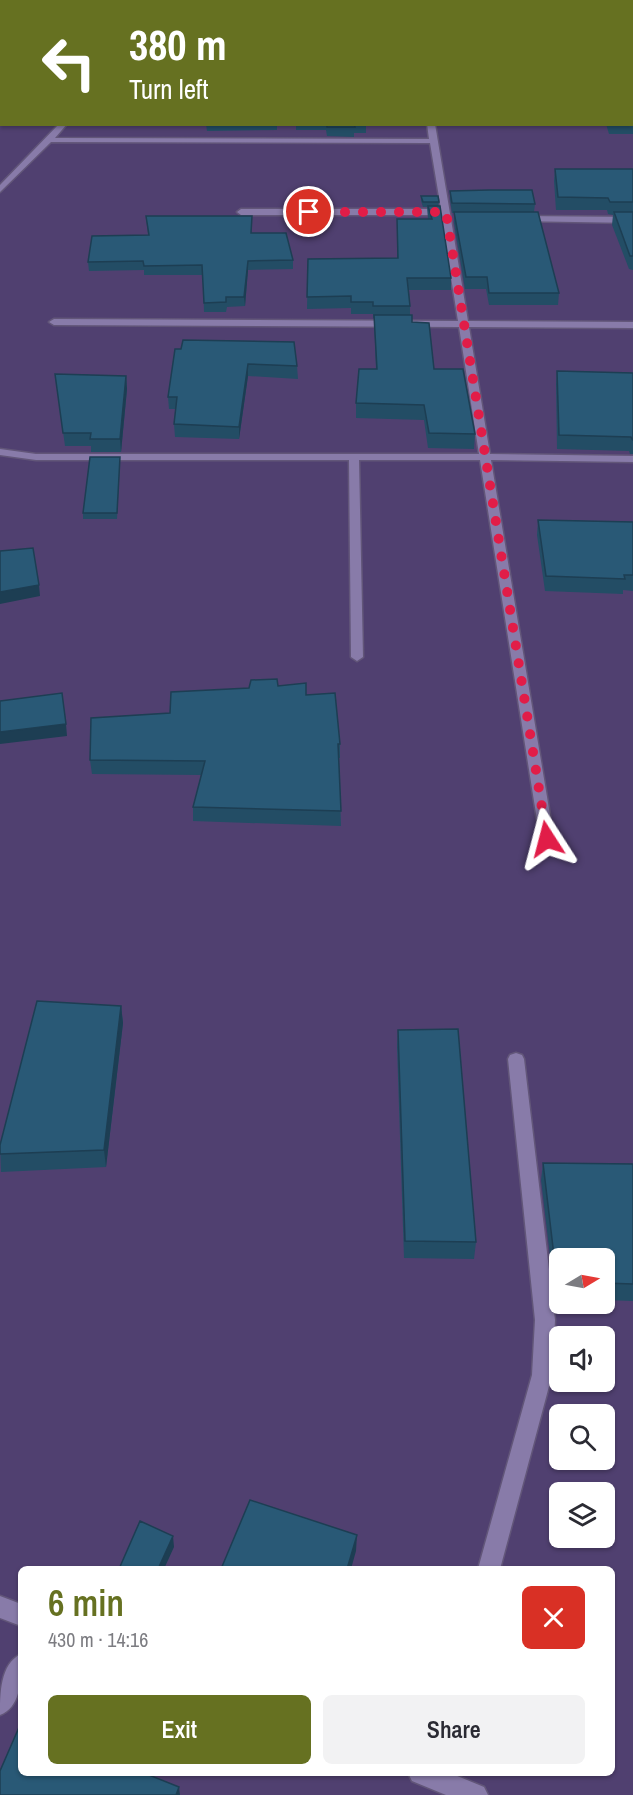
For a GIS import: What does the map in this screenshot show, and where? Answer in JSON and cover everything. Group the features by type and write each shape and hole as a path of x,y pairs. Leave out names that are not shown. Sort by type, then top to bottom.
{"street":[{"path":"0,190 62,126"},
{"path":"431,126 547,839"},
{"path":"48,140 434,141"},
{"path":"241,212 446,215 458,219"},
{"path":"505,219 633,220"},
{"path":"54,322 633,325"},
{"path":"0,452 36,457 633,459"},
{"path":"354,457 357,657"},
{"path":"490,1566 542,1375 544,1320 516,1059"},
{"path":"0,1607 18,1614"},
{"path":"0,1704 18,1671"},
{"path":"431,1776 476,1795"}],"shaded area":[{"path":"0,126 633,126 633,1795 0,1795"}],"building":[{"path":"355,126 355,127 327,127"},
{"path":"555,169 633,169 633,202 610,202 608,198 558,197"},
{"path":"532,190 535,204 452,203 450,191"},
{"path":"421,196 438,196 439,202 423,202"},
{"path":"428,206 440,206 451,278 407,278 410,306 373,306 373,302 351,302 351,296 307,297 308,259 398,258 397,219 432,219"},
{"path":"454,212 538,212 559,293 489,293 487,277 466,277"},
{"path":"614,212 633,212 633,256 630,256"},
{"path":"146,216 252,216 251,233 286,233 293,260 248,261 244,297 226,297 226,302 204,303 202,265 144,266 143,261 88,262 92,236 149,235"},
{"path":"374,315 412,315 412,322 429,323 434,369 463,369 475,434 429,433 424,405 356,403 359,369 377,369"},
{"path":"183,340 294,342 297,366 248,364 239,427 174,424 177,397 168,397 175,349 181,349"},
{"path":"557,371 633,373 633,440 631,437 559,435"},
{"path":"55,374 126,376 120,439 90,439 91,433 63,433"},
{"path":"90,457 120,457 117,513 83,513"},
{"path":"538,520 633,522 633,575 624,575 625,579 546,576"},
{"path":"33,548 39,585 0,592 0,551"},
{"path":"277,679 278,686 306,683 306,695 335,693 340,744 338,744 341,811 193,807 205,761 90,760 91,718 170,713 171,692 249,688 251,680"},
{"path":"62,693 66,724 0,732 0,701"},
{"path":"37,1001 121,1006 104,1150 0,1154 0,1145"},
{"path":"458,1029 476,1242 405,1241 398,1030"},
{"path":"543,1163 633,1164 633,1284 615,1283 615,1248 553,1248"},
{"path":"250,1500 357,1535 348,1566 222,1566"},
{"path":"140,1521 173,1536 159,1566 120,1566"},
{"path":"18,1730 18,1776 152,1776 179,1787 176,1795 0,1795 0,1771"}],"route":[{"path":"309,212 446,212 547,839"}]}
